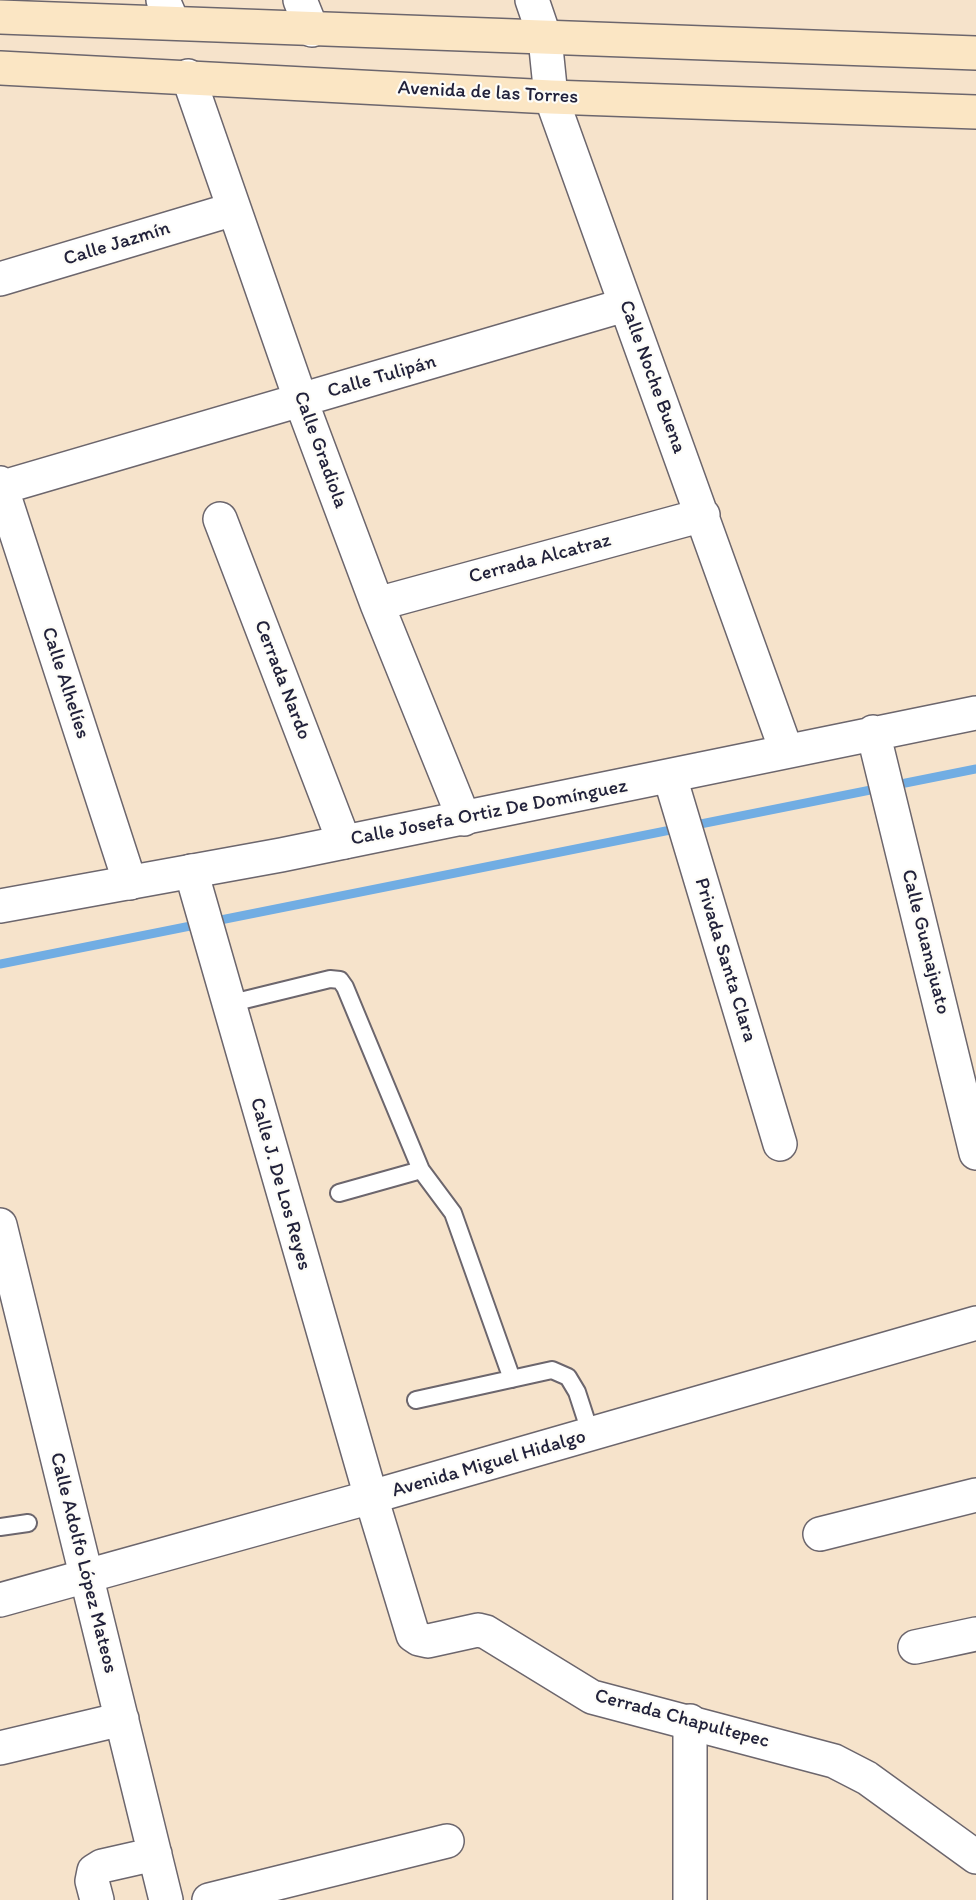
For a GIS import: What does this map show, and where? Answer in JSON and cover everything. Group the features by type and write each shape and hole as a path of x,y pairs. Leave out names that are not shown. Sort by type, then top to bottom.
{"main road":[{"path":"0,17 168,11 312,30 976,53"},
{"name":"Avenida de las Torres","path":"0,68 188,76 551,97 976,112"}],"street":[{"path":"300,0 312,30"},
{"name":"Calle Noche Buena","path":"532,0 545,38 551,97 786,750"},
{"name":"Calle Gradiola","path":"188,76 301,401 377,604 464,819"},
{"name":"Calle Jazmín","path":"0,279 234,208"},
{"name":"Calle Tulipán","path":"1,486 301,401 625,305"},
{"name":"Calle Alhelíes","path":"1,486 130,883"},
{"name":"Cerrada Alcatraz","path":"377,604 703,515"},
{"name":"Cerrada Nardo","path":"220,519 344,842"},
{"name":"Calle Josefa Ortiz De Domínguez","path":"0,906 130,883 194,884 344,842 464,819 674,791 786,750 976,713"},
{"name":"Calle Guanajuato","path":"873,732 884,769 976,1153"},
{"name":"Privada Santa Clara","path":"674,791 780,1144"},
{"name":"Calle J. De Los Reyes","path":"194,884 371,1497"},
{"name":"Calle Adolfo López Mateos","path":"0,1226 166,1900"},
{"name":"Avenida Miguel Hidalgo","path":"0,1600 86,1578 591,1435 976,1323"},
{"path":"820,1534 976,1496"},
{"name":"Cerrada Chapultepec","path":"371,1497 413,1635 419,1640 428,1641 478,1630 486,1632 592,1697 690,1721 834,1761 851,1768 976,1857"},
{"path":"915,1647 976,1634"},
{"path":"0,1748 122,1719"},
{"path":"690,1721 690,1900"},
{"path":"209,1900 447,1841"},
{"path":"97,1900 92,1881 94,1871 102,1866 154,1854"}],"lane":[{"path":"228,1004 330,979 340,980 345,987 421,1170 453,1213 512,1379"},
{"path":"339,1192 421,1170"},
{"path":"416,1400 552,1370 568,1377 577,1392 591,1435"},
{"path":"0,1527 28,1523"}],"waterway":[{"path":"0,964 976,769"}]}
